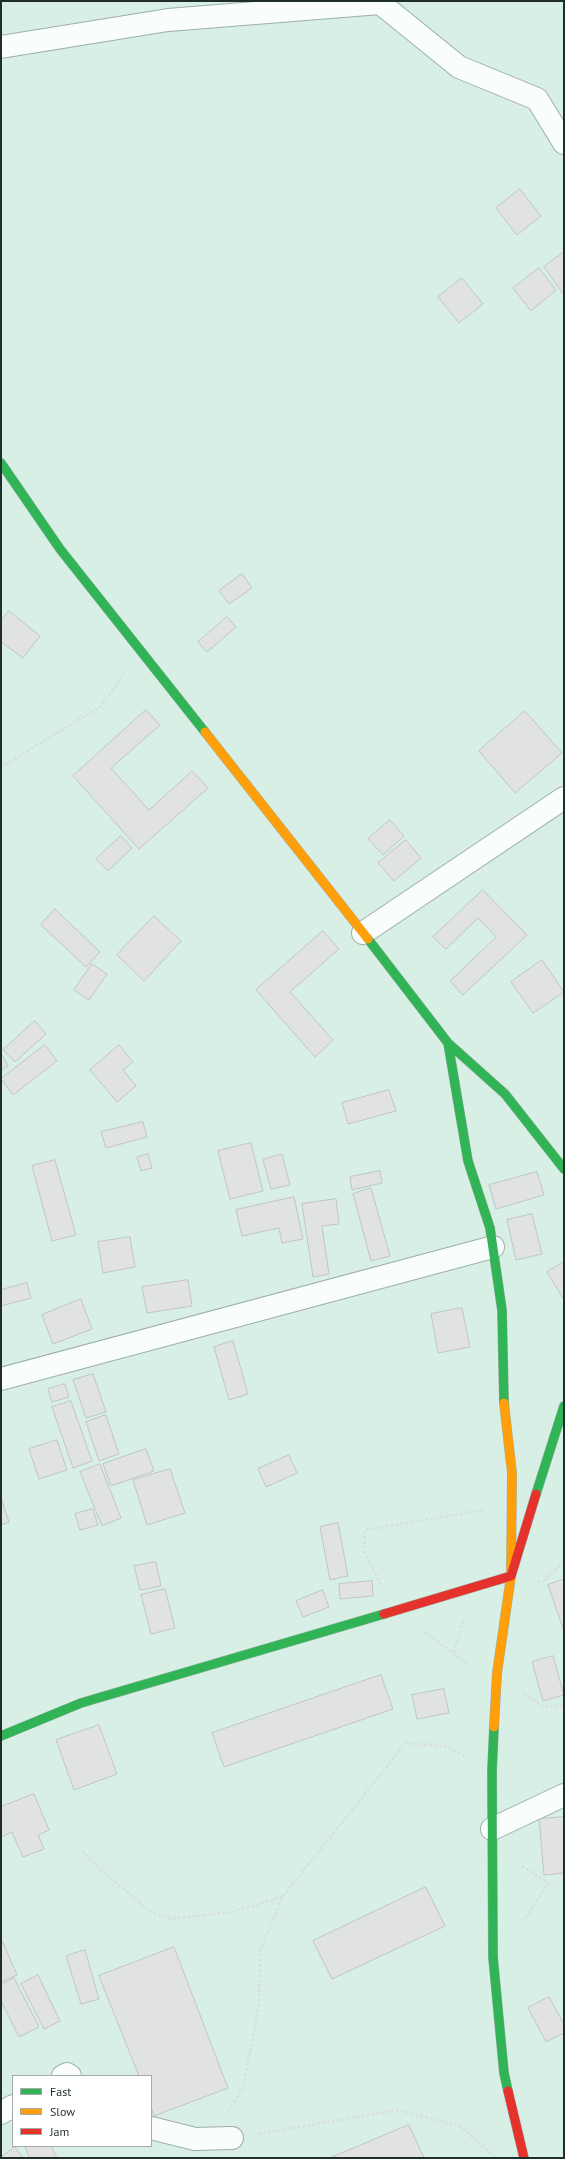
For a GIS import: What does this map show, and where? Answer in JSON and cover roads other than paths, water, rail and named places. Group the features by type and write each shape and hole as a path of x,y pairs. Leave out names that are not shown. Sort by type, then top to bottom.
{"street":[{"path":"1,47 168,20 381,2 459,66 537,99 564,143"},
{"path":"1,462 60,549 363,932 448,1043 505,1094 564,1169"},
{"path":"363,932 564,798"},
{"path":"448,1043 468,1161 490,1228 502,1310 502,1388 512,1473 510,1576 497,1673 492,1771 493,1957 504,2073 524,2158"},
{"path":"1,1379 493,1248"},
{"path":"510,1576 560,1414 564,1406"},
{"path":"1,1736 81,1703 510,1576"},
{"path":"492,1829 564,1795"},
{"path":"1,2113 12,2107"},
{"path":"152,2128 195,2139 232,2138"}]}
